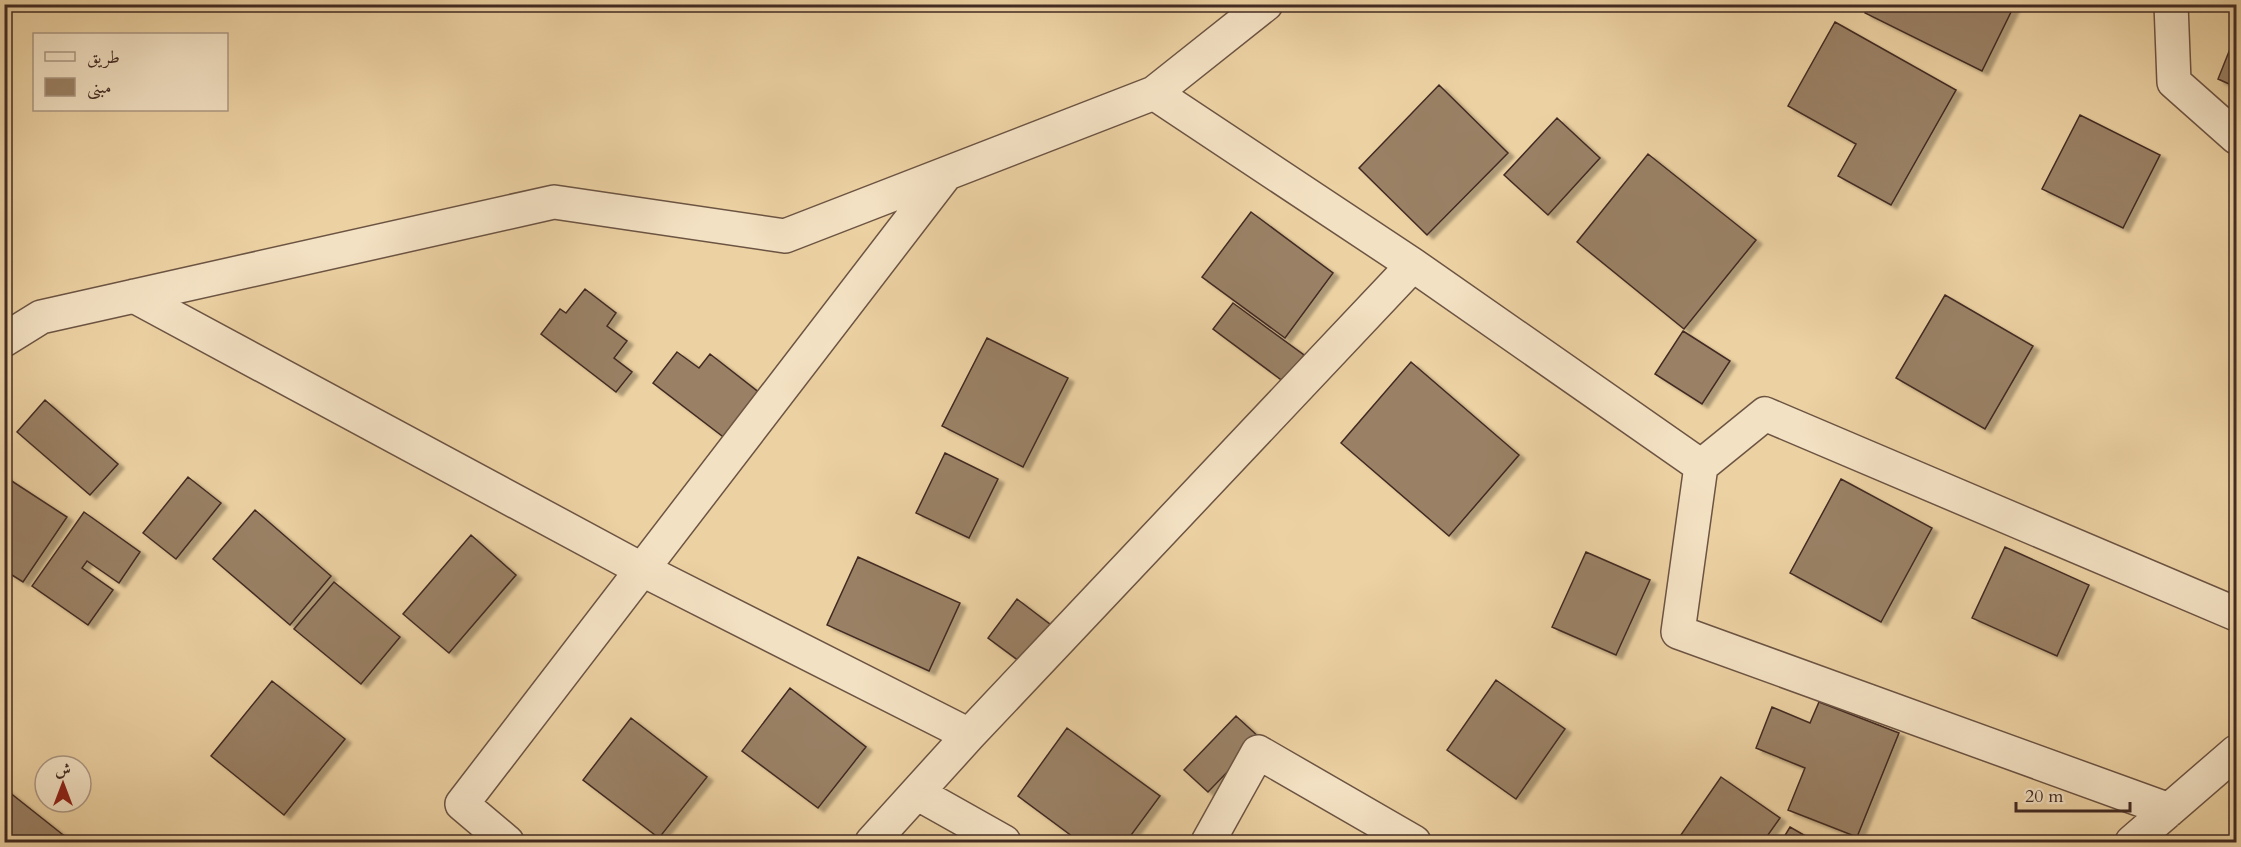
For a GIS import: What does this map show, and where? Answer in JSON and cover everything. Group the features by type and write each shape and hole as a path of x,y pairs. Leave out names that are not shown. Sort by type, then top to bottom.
{"street":[{"path":"4,340 42,317 554,202 785,236 1154,93 1266,4"},
{"path":"2171,4 2174,82 2236,136"},
{"path":"1154,93 1413,265 1701,466"},
{"path":"507,843 462,804 946,174"},
{"path":"872,843 969,735 1413,265"},
{"path":"134,296 641,569 969,735"},
{"path":"2169,810 1678,632 1701,466 1765,414 2236,614"},
{"path":"1208,843 1258,752 1414,843"},
{"path":"2132,843 2236,752"},
{"path":"917,793 1004,843"}],"building":[{"path":"1869,4 2015,4 1982,71 1865,13"},
{"path":"1835,22 1956,90 1891,205 1838,176 1856,144 1788,106"},
{"path":"2236,34 2236,87 2218,79"},
{"path":"1439,85 1508,153 1427,235 1359,168"},
{"path":"2080,115 2160,155 2123,228 2042,189"},
{"path":"1557,118 1600,158 1548,215 1504,175"},
{"path":"1648,154 1756,240 1684,329 1577,242"},
{"path":"1251,212 1333,273 1285,338 1202,277"},
{"path":"585,289 616,313 607,326 627,341 614,358 632,372 616,392 541,334 560,309 566,313"},
{"path":"1945,295 2033,346 1985,429 1896,378"},
{"path":"1233,303 1304,355 1284,382 1213,329"},
{"path":"1683,331 1730,361 1702,404 1655,374"},
{"path":"987,338 1068,378 1023,467 942,426"},
{"path":"677,352 699,368 710,354 761,394 726,439 653,383"},
{"path":"1411,362 1519,455 1449,536 1341,443"},
{"path":"45,400 118,464 90,495 17,432"},
{"path":"945,453 998,479 969,538 916,513"},
{"path":"4,476 67,517 23,582 4,570"},
{"path":"188,477 221,503 176,559 143,533"},
{"path":"1841,479 1932,528 1881,622 1790,573"},
{"path":"255,510 331,576 290,625 213,559"},
{"path":"84,512 140,552 119,583 87,561 82,568 113,590 88,625 32,586"},
{"path":"471,535 516,575 449,653 403,614"},
{"path":"2005,547 2089,585 2057,656 1972,618"},
{"path":"1586,552 1650,580 1616,655 1552,627"},
{"path":"858,557 960,603 929,671 827,625"},
{"path":"334,582 400,637 361,684 294,629"},
{"path":"1017,599 1051,625 1023,664 988,638"},
{"path":"1496,680 1565,729 1516,799 1447,750"},
{"path":"272,681 345,739 284,815 211,756"},
{"path":"790,688 866,747 818,808 742,751"},
{"path":"1819,702 1899,733 1857,837 1788,810 1805,768 1756,748 1772,707 1810,723"},
{"path":"1236,716 1260,738 1208,792 1184,770"},
{"path":"631,718 707,777 659,838 583,780"},
{"path":"1067,728 1160,796 1126,842 1080,842 1018,796"},
{"path":"1721,777 1780,818 1763,842 1676,842"},
{"path":"4,788 33,811 33,814 37,814 72,842 4,842"},
{"path":"1790,827 1816,842 1781,842"}]}
